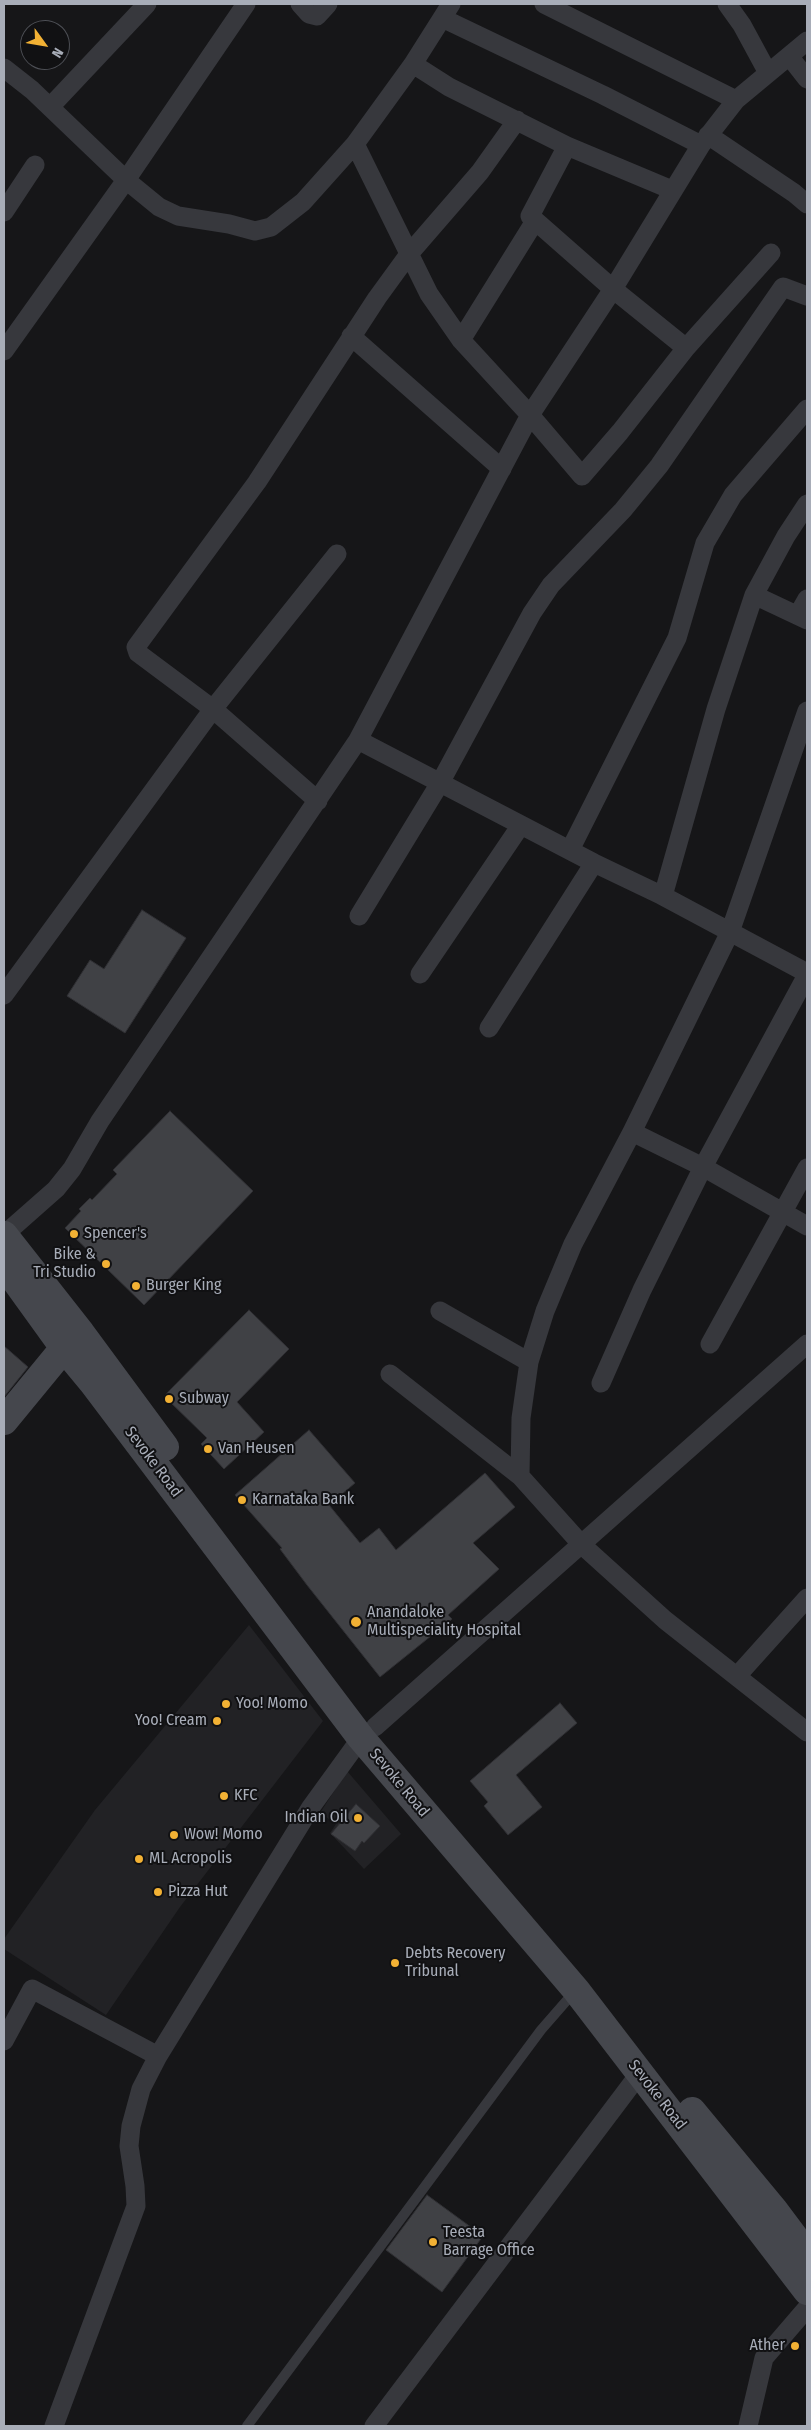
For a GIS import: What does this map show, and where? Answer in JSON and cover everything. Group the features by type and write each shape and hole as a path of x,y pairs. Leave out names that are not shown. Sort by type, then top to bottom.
{"main road":[{"name":"Sevoke Road","path":"4,1235 72,1340"},
{"name":"Sevoke Road","path":"4,1265 72,1340 368,1732 576,1990 640,2073 805,2265"},
{"path":"4,1421 72,1340"},
{"name":"Sevoke Road","path":"368,1732 774,2210 805,2265"}],"street":[{"path":"50,107 147,4"},
{"path":"4,351 126,180 246,4"},
{"path":"300,4 310,14 317,16 328,4"},
{"path":"544,4 736,100"},
{"path":"728,4 768,73"},
{"path":"4,68 50,107 126,180 159,207 178,216 229,224 255,231 263,230 303,202 355,144 413,64 446,11 603,95 705,140 794,193 807,204"},
{"path":"4,1235 56,1190 72,1169 100,1121 358,740 530,415 613,289 672,190 705,140 736,100 807,42"},
{"path":"789,56 807,78"},
{"path":"413,64 449,87 567,146 672,190"},
{"path":"318,801 213,709 138,653 136,647 257,482 350,336 409,254 480,172 517,120"},
{"path":"355,144 429,294 461,340 530,415 578,474 583,476 686,348 771,253"},
{"path":"567,146 530,216 613,289 686,348"},
{"path":"4,212 35,165"},
{"path":"461,340 535,221"},
{"path":"359,916 440,783 522,630 551,585 622,510 660,466 781,289 788,288 807,296"},
{"path":"350,336 502,469"},
{"path":"570,850 677,638 705,543 734,495 807,409"},
{"path":"663,896 716,709 754,595 786,536 807,504"},
{"path":"4,995 213,709 337,554"},
{"path":"754,595 804,611"},
{"path":"520,1476 521,1418 529,1362 545,1311 573,1244 632,1132 730,932 807,711"},
{"path":"358,740 594,863 663,896 807,974 703,1167 642,1290 601,1383"},
{"path":"420,974 521,825"},
{"path":"490,1028 594,863"},
{"path":"632,1132 703,1167 807,1226"},
{"path":"710,1344 807,1168"},
{"path":"440,1311 529,1362"},
{"path":"54,2426 136,2206 129,2146 131,2126 141,2089 158,2056 311,1807 368,1732 582,1545 807,1344"},
{"path":"390,1374 520,1476 582,1545 665,1620 807,1732"},
{"path":"737,1676 807,1598"},
{"path":"4,2041 32,1988 158,2056"},
{"path":"374,2426 640,2073"},
{"path":"748,2426 766,2355 807,2308"}],"lane":[{"path":"247,2426 536,2038 576,1990"}],"shaded area":[{"name":"ML Acropolis","path":"249,1625 323,1721 180,1907 106,2015 4,1949 4,1939 95,1810"},
{"name":"Indian Oil","path":"347,1771 401,1834 364,1869 330,1833 336,1824 320,1813"}],"building":[{"path":"142,910 186,938 125,1033 67,996 90,960 104,969"},
{"path":"170,1111 253,1191 144,1305 65,1228 81,1211 79,1209 90,1198 92,1200 117,1174 113,1170"},
{"path":"249,1310 289,1349 237,1402 264,1432 224,1469 201,1444 207,1438 164,1396"},
{"path":"4,1346 28,1367 4,1397"},
{"path":"309,1430 355,1483 329,1505 360,1543 379,1528 396,1550 485,1473 515,1507 473,1543 499,1569 448,1615 452,1619 380,1677 307,1585 280,1549 282,1548 235,1495"},
{"path":"560,1703 577,1723 516,1775 542,1807 508,1835 484,1806 488,1802 470,1781"},
{"path":"356,1804 380,1826 364,1843 362,1841 355,1851 331,1834"},
{"name":"Teesta Barrage Office","path":"427,2195 483,2236 442,2292 386,2250"}],"place":[{"name":"Spencer's","path":"74,1234"},
{"name":"Bike & Tri Studio","path":"106,1264"},
{"name":"Burger King","path":"136,1286"},
{"name":"Subway","path":"169,1399"},
{"name":"Van Heusen","path":"208,1449"},
{"name":"Karnataka Bank","path":"242,1500"},
{"name":"Anandaloke Multispeciality Hospital","path":"356,1622"},
{"name":"Yoo! Momo","path":"226,1704"},
{"name":"Yoo! Cream","path":"217,1721"},
{"name":"KFC","path":"224,1796"},
{"name":"Indian Oil","path":"358,1818"},
{"name":"Wow! Momo","path":"174,1835"},
{"name":"ML Acropolis","path":"139,1859"},
{"name":"Pizza Hut","path":"158,1892"},
{"name":"Debts Recovery Tribunal","path":"395,1963"},
{"name":"Teesta Barrage Office","path":"433,2242"},
{"name":"Ather","path":"795,2346"}]}
